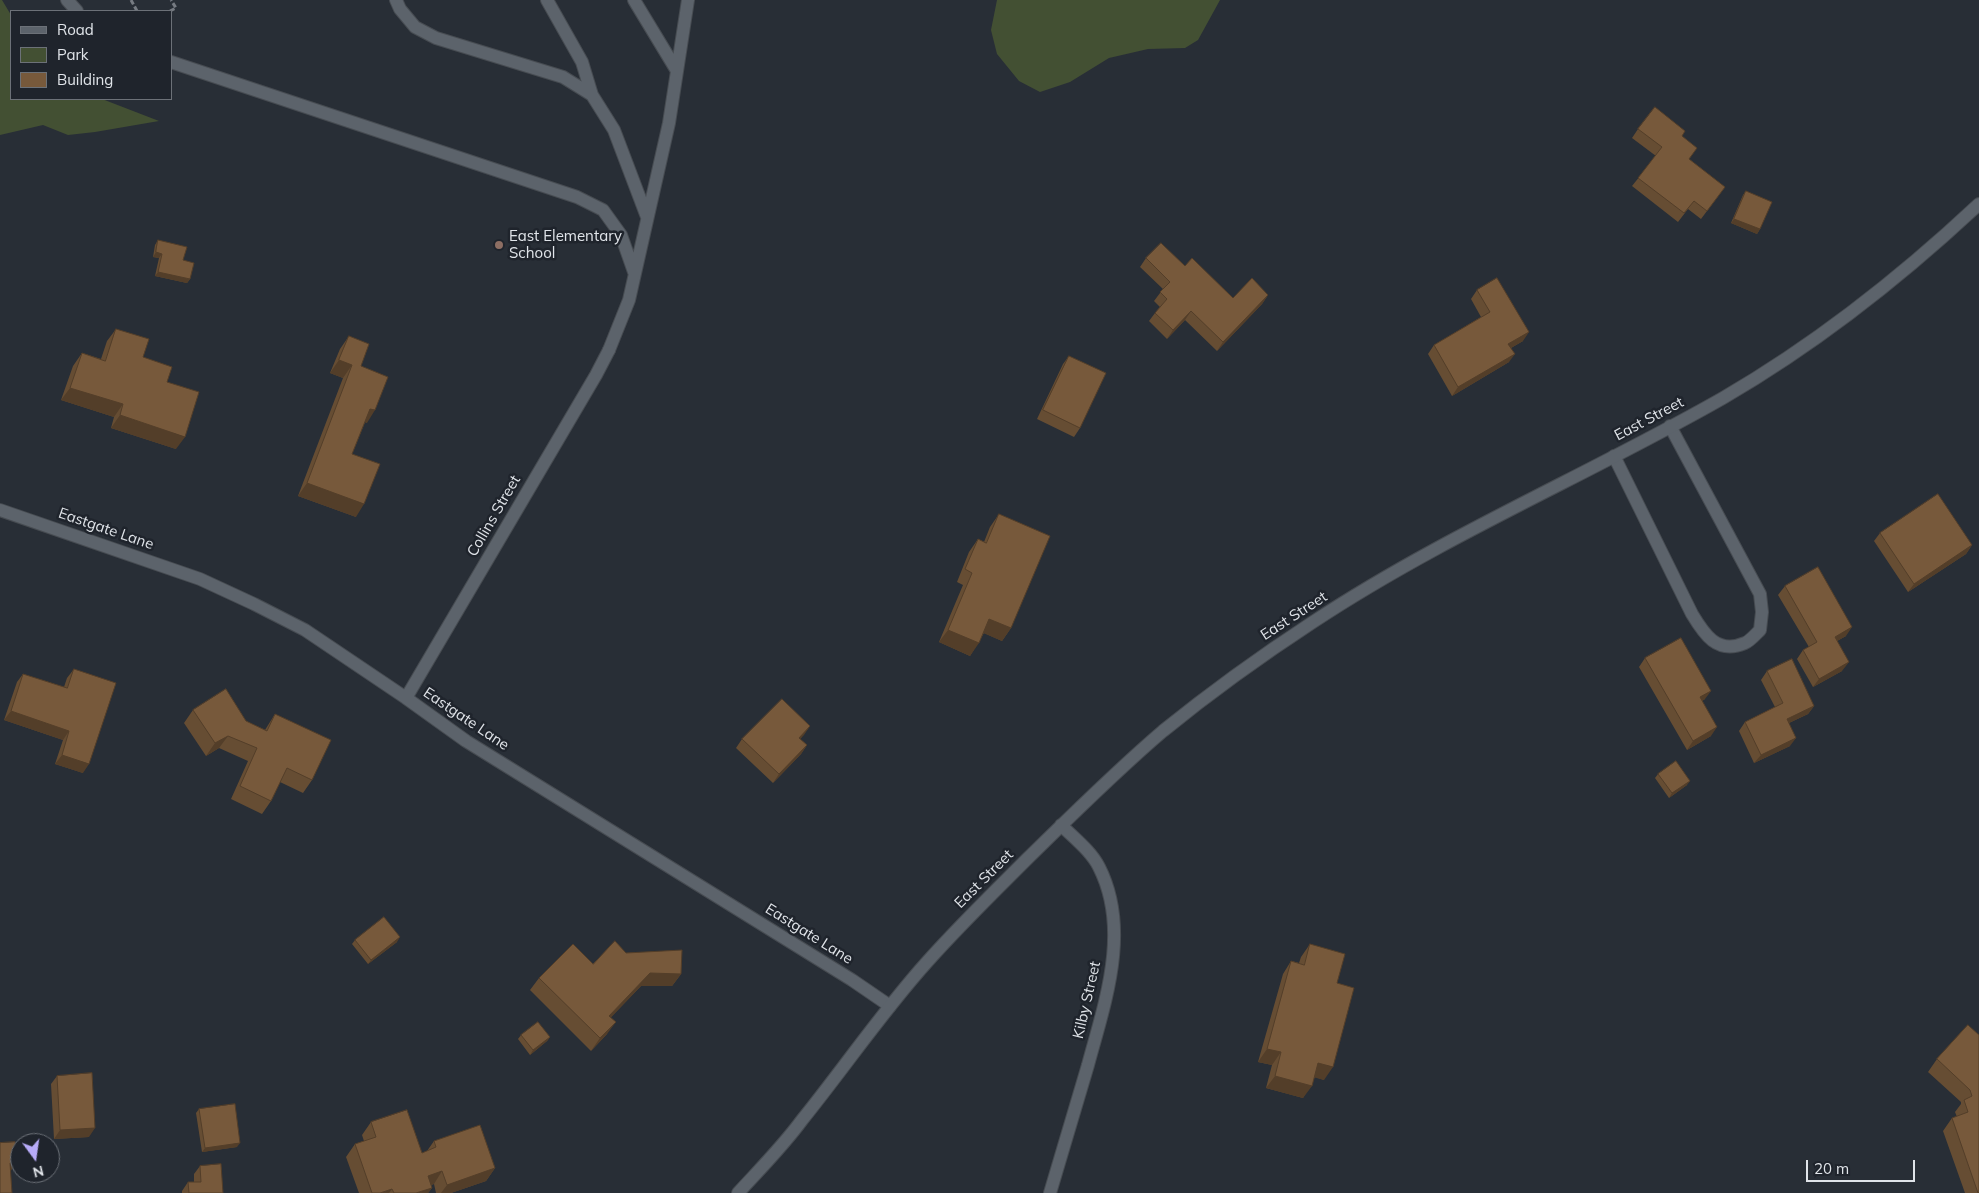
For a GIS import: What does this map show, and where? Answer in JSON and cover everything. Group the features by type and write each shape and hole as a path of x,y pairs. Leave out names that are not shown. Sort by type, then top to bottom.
{"street":[{"path":"67,0 75,10"},
{"path":"396,0 400,9 415,27 436,38 563,77 592,95"},
{"path":"547,0 582,62 592,95 614,130 647,217"},
{"path":"634,0 677,71"},
{"name":"Collins Street","path":"406,698 609,350 629,300 669,123 688,0"},
{"path":"172,62 576,197 602,210 621,235 634,272"},
{"name":"East Street","path":"738,1193 799,1125 926,962 982,903 1061,825 1161,733 1208,696 1315,620 1371,586 1461,535 1723,398 1809,344 1901,274 1979,204"},
{"path":"1614,456 1692,614 1702,630 1712,642 1727,647 1745,643 1760,630 1762,612 1760,594 1670,426"},
{"name":"Eastgate Lane","path":"0,510 200,579 305,630 466,741 844,975 890,1006"},
{"name":"Kilby Street","path":"1050,1193 1105,1002 1114,954 1111,902 1098,866 1061,825"}],"path":[{"path":"171,0 176,8 172,10"}],"green space":[{"path":"0,0 2,0 10,13 10,100 105,100 159,121 68,135 43,125 0,135"},
{"path":"997,0 1220,0 1198,40 1185,48 1148,49 1109,58 1070,82 1040,92 1019,81 997,54 991,30"}],"building":[{"path":"1655,107 1685,131 1682,136 1697,148 1689,159 1725,187 1707,211 1694,201 1684,213 1638,178 1662,147 1638,129"},
{"path":"1746,191 1772,202 1760,229 1734,219"},
{"path":"158,240 187,247 183,260 194,263 190,279 158,272 162,254 156,252"},
{"path":"1161,243 1185,266 1192,258 1233,298 1252,278 1268,295 1223,342 1191,311 1173,330 1155,313 1167,299 1160,292 1170,282 1146,258"},
{"path":"1497,278 1529,332 1508,344 1515,354 1458,387 1434,345 1490,312 1477,290"},
{"path":"116,329 149,339 143,357 172,367 167,382 199,392 185,437 120,415 123,404 70,388 82,353 105,361"},
{"path":"349,336 369,344 361,366 388,377 375,410 370,409 352,454 380,464 364,504 307,483 352,365 339,360"},
{"path":"1069,356 1106,373 1080,428 1043,410"},
{"path":"1938,494 1972,545 1914,584 1880,533"},
{"path":"999,514 1050,536 1011,628 989,619 979,643 948,630 972,573 965,569 978,539 986,543"},
{"path":"1818,567 1852,627 1835,637 1849,662 1819,679 1803,650 1817,642 1785,586"},
{"path":"1681,638 1711,691 1700,697 1717,727 1693,741 1645,658"},
{"path":"1792,659 1814,706 1787,719 1796,738 1761,755 1745,722 1783,703 1767,671"},
{"path":"74,669 116,683 89,764 62,755 69,731 11,711 23,674 67,688"},
{"path":"226,689 246,721 267,731 275,714 331,740 312,780 287,768 271,801 240,786 257,748 228,736 215,743 193,710"},
{"path":"782,699 810,726 799,738 807,745 779,774 742,739"},
{"path":"1676,761 1690,781 1672,793 1658,774"},
{"path":"384,917 400,937 371,960 355,940"},
{"path":"615,941 626,953 682,950 681,974 650,973 609,1016 616,1022 600,1038 539,978 573,944 593,964"},
{"path":"1310,944 1345,954 1337,983 1354,988 1333,1067 1318,1063 1312,1086 1275,1076 1281,1052 1267,1049 1291,961 1304,965"},
{"path":"538,1022 550,1037 533,1050 521,1035"},
{"path":"1968,1025 1979,1035 1979,1193 1952,1118 1968,1112 1964,1100 1972,1096 1970,1090 1937,1059"},
{"path":"92,1073 95,1128 60,1130 57,1076"},
{"path":"235,1104 240,1143 205,1148 199,1109"},
{"path":"407,1110 422,1153 436,1147 434,1141 480,1125 495,1168 447,1185 442,1171 428,1176 432,1188 416,1193 394,1193 392,1189 380,1193 372,1193 355,1144 376,1137 371,1122"},
{"path":"10,1142 10,1183 12,1193 0,1193 0,1143"},
{"path":"221,1164 223,1193 189,1193 188,1182 201,1182 200,1166"}],"place":[{"name":"East Elementary School","path":"499,245"}]}
